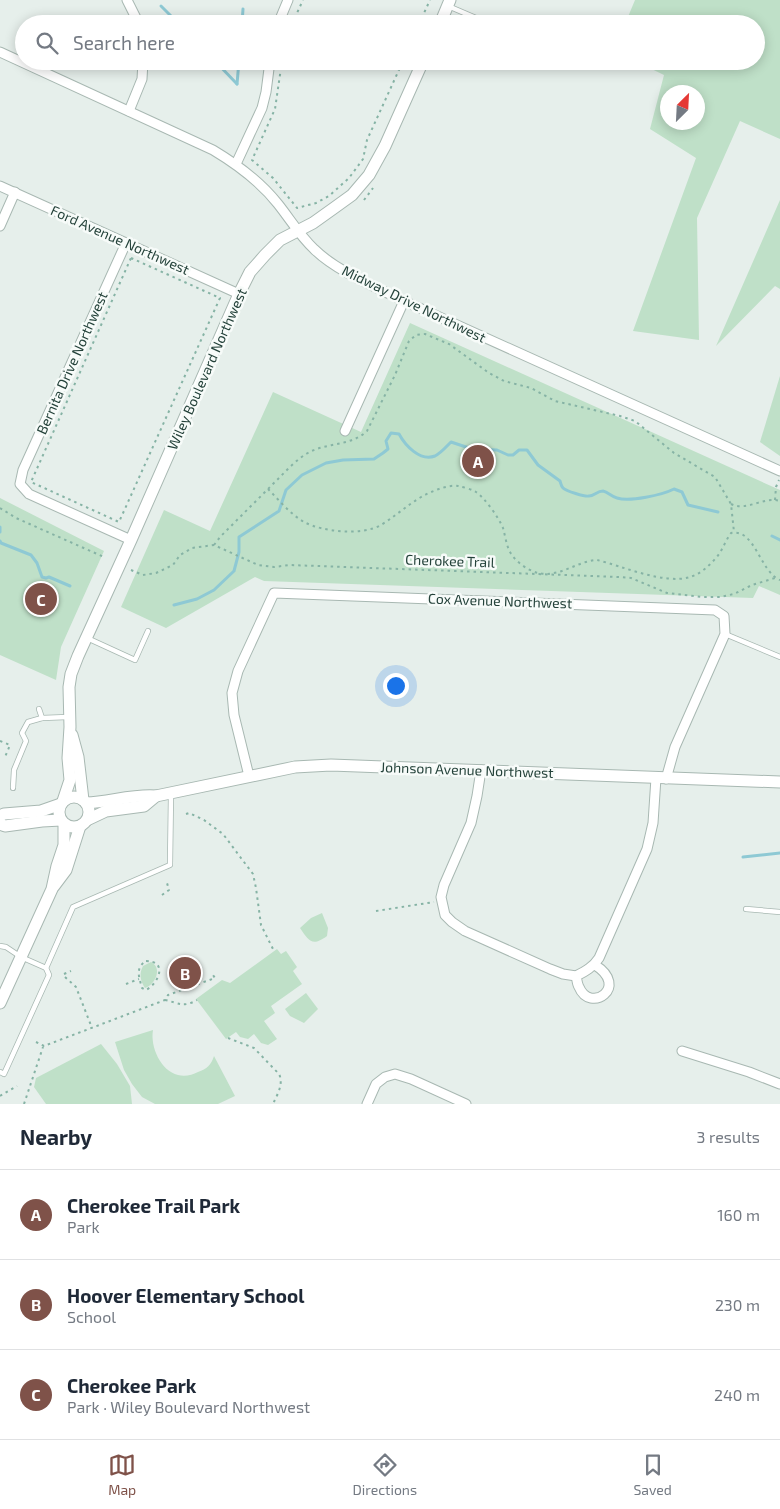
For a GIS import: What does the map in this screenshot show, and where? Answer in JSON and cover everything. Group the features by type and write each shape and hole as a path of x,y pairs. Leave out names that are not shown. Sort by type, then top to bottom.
{"street":[{"path":"127,0 134,15"},
{"path":"282,15 288,0"},
{"path":"444,15 449,3"},
{"name":"Midway Drive Northwest","path":"0,52 15,59"},
{"name":"Midway Drive Northwest","path":"39,70 214,150 236,164 268,191 314,250 337,266 404,301 780,471"},
{"path":"129,111 142,79 142,70"},
{"path":"236,164 262,108 269,70"},
{"name":"Wiley Boulevard Northwest","path":"62,802 70,780 68,758 69,687 71,674 239,294 250,272 280,240 317,220 352,195 369,175 385,146 419,70"},
{"name":"Ford Avenue Northwest","path":"0,186 239,294"},
{"path":"0,226 15,192"},
{"name":"Bernita Drive Northwest","path":"126,243 23,470 20,484 29,494 131,540"},
{"path":"345,431 404,301"},
{"name":"Cox Avenue Northwest","path":"249,776 234,715 232,692 238,671 274,592 715,610 724,616 725,634"},
{"path":"481,770 478,796 471,823 440,897 445,915 465,931 563,974 576,976 589,970 600,958 647,849 661,778 725,634"},
{"name":"Wiley Boulevard Northwest","path":"70,722 85,802"},
{"name":"Johnson Avenue Northwest","path":"85,802 105,802 142,795 156,796 295,767 331,765 780,782"},
{"name":"Johnson Avenue Northwest","path":"84,823 106,811 144,806 156,796"},
{"path":"0,816 4,814 41,811 71,797 76,797 85,802 89,812 66,870 52,890 0,1004"},
{"path":"52,890 64,845 63,822 58,812 62,802"},
{"path":"0,824 5,826 42,821 63,822 72,827 84,823"},
{"path":"576,976 578,987 590,998 598,998 606,994 608,979 605,973 595,965"},
{"path":"682,1052 749,1072 780,1084"},
{"path":"367,1104 376,1084 385,1077 395,1074 411,1079 466,1104"}],"lane":[{"path":"449,3 472,15"},
{"path":"86,638 135,660 148,631"},
{"path":"725,634 780,657"},
{"path":"39,709 42,718"},
{"path":"13,788 14,770 26,741 22,733 28,722 42,718 70,722"},
{"path":"2,1073 48,975 46,968 73,907 170,865 171,793"},
{"path":"746,909 780,912"},
{"path":"0,946 6,947 21,957 46,968"}],"path":[{"path":"296,15 302,0"},
{"path":"423,15 430,0"},
{"path":"281,70 275,109 252,160 272,178 297,208 316,203 329,196 349,178 363,159 368,140 399,70"},
{"path":"131,258 220,298 119,522 31,482 131,258"},
{"path":"131,570 143,575 156,573 173,565 180,555 192,548 214,545 268,489 306,454 318,448 342,444 361,437 367,431 395,375 408,341 416,335 424,334 449,344 489,373 504,381 531,388 555,401 635,421 674,453 715,477 731,504 734,532"},
{"path":"775,500 776,487 780,479"},
{"path":"268,489 306,523 347,532 373,529 424,495 446,487 456,486 475,491 483,499 502,528 509,550 519,563 539,573 552,574 587,561 597,560 657,577 672,579 689,578 699,574 716,558 731,533 737,532 744,535 750,541 765,566 775,578 780,580"},
{"path":"731,504 741,507 775,500 780,502"},
{"path":"0,508 16,518 104,557"},
{"name":"Cherokee Trail","path":"214,545 258,565 274,567 299,565 619,577 631,578 667,593 703,597 720,597 734,594 752,584 775,578"},
{"path":"0,741 10,745 5,758"},
{"path":"186,814 196,815 223,834 252,874 256,888 261,925 273,949"},
{"path":"162,895 169,890 167,883"},
{"path":"376,911 441,901"},
{"path":"146,961 152,961 158,965 159,976 150,989 142,988 139,979 138,974 141,964 146,961"},
{"path":"71,971 64,975 76,986 92,1028"},
{"path":"36,1042 44,1046 92,1028 165,1000 168,996 215,978 213,975"},
{"path":"126,984 139,979"},
{"path":"165,1000 182,1005 190,1004 197,1000"},
{"path":"228,1038 254,1048 279,1074 281,1083 273,1104"},
{"path":"24,1104 44,1046"},
{"path":"0,1096 17,1086"}],"green space":[{"path":"635,0 780,0 780,139 740,121 697,218 699,340 633,331 696,158 650,129 660,90 660,130 705,130 705,85 661,85 664,75 654,70 765,70 765,15 629,15"},
{"path":"780,200 780,289 775,286 716,346"},
{"path":"410,323 780,490 780,595 759,586 753,598 264,581 255,577 166,628 121,607 164,510 210,531 273,392 361,432"},
{"path":"780,376 780,456 760,442"},
{"path":"0,498 104,551 61,647 56,680 0,655"},
{"path":"322,913 328,928 327,936 318,941 311,941 300,928 311,918"},
{"path":"277,949 281,954 286,951 297,967 293,971 302,984 271,1006 275,1013 264,1021 277,1039 268,1045 261,1043 254,1034 248,1039 240,1037 236,1032 226,1039 196,999 222,980 230,983"},
{"path":"151,962 157,968 157,972 152,984 145,988 141,980 141,971 143,966"},
{"path":"306,993 318,1009 304,1023 290,1016 285,1009"},
{"path":"153,1030 155,1051 166,1069 178,1075 191,1075 206,1068 214,1056 235,1096 218,1104 155,1104 142,1097 124,1070 115,1042"},
{"path":"101,1044 117,1064 130,1086 132,1104 46,1104 34,1087 36,1078"}],"waterway":[{"path":"161,6 170,15"},
{"path":"243,9 243,15"},
{"path":"224,70 237,84"},
{"path":"237,84 238,70"},
{"path":"174,605 197,599 214,590 234,571 239,552 239,537 279,511 286,490 302,475 326,463 343,460 374,459 388,449 386,441 391,433 399,434 409,447 424,457 435,456 451,442 472,449 497,450 508,455 513,455 519,450 527,450 538,465 560,481 563,488 580,495 591,496 603,491 615,497 630,499 654,496 674,489 682,492 688,505 718,512"},
{"path":"0,527 0,532"},
{"path":"772,536 780,540"},
{"path":"0,541 31,555 37,563 42,577 49,577 70,586"},
{"path":"743,857 780,853"}],"place":[{"name":"Cherokee Trail Park","path":"478,461"},
{"name":"Cherokee Park","path":"41,599"},
{"name":"Hoover Elementary School","path":"185,973"}]}
